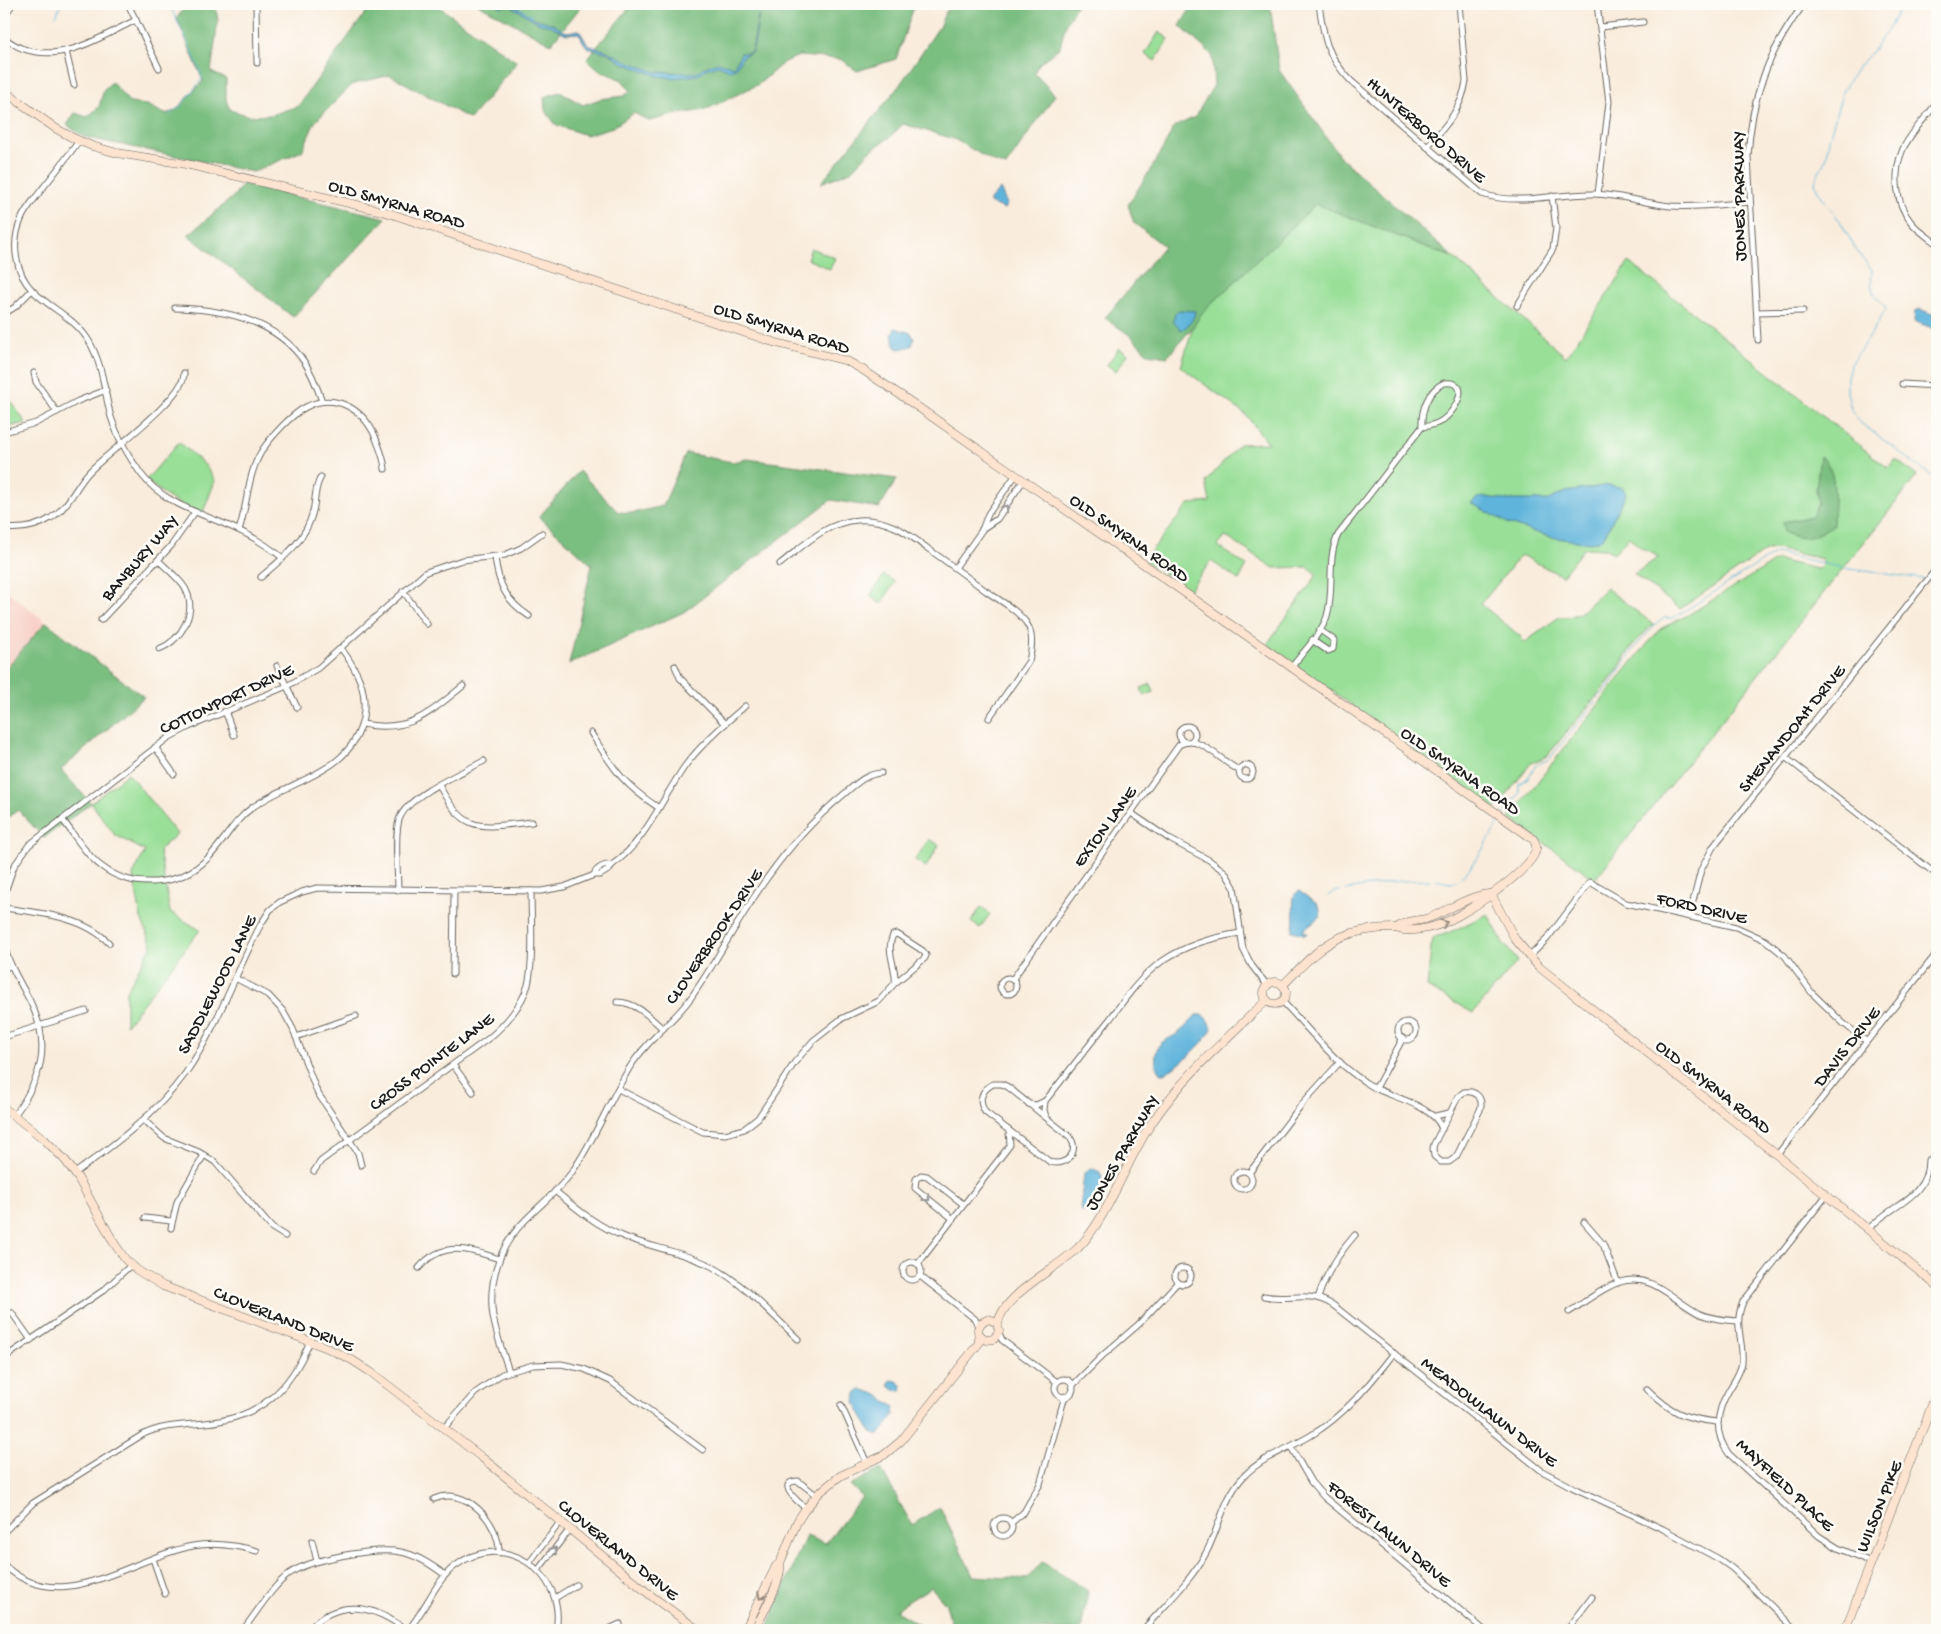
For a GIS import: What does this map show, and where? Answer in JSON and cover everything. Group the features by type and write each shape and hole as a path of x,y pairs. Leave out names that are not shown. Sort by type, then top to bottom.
{"street":[{"path":"4,16 13,4"},
{"path":"128,4 159,68"},
{"path":"256,4 257,63"},
{"name":"HUNTERBORO DRIVE","path":"1320,4 1325,41 1339,69 1351,82 1482,194 1496,199 1510,200 1568,194 1598,194 1673,206 1750,202"},
{"path":"1428,147 1451,120 1460,106 1465,93 1466,75 1459,4"},
{"path":"1597,4 1609,102 1598,194"},
{"name":"JONES PARKWAY","path":"1758,340 1750,202 1749,135 1759,88 1772,54 1793,17 1804,4"},
{"path":"4,38 31,51 50,53 66,51 85,45 136,20"},
{"path":"1601,28 1643,22"},
{"path":"66,51 74,85"},
{"name":"OLD SMYRNA ROAD","path":"4,91 47,123 79,141 104,150 186,164 386,212 779,344 841,359 873,376 1533,839 1536,845 1535,853 1515,876 1491,894 1515,939 1529,958 1777,1155 1937,1286"},
{"path":"1937,103 1903,149 1897,171 1897,189 1901,205 1909,221 1937,244"},
{"path":"79,141 29,207 19,225 15,244 17,262 23,277 32,290 66,315 84,334 98,360 113,420 123,443 146,480 170,499 195,512 239,530 256,539 282,558"},
{"path":"1517,306 1548,260 1553,249 1556,228 1552,196"},
{"path":"4,314 15,307 32,290"},
{"path":"175,308 209,310 231,314 258,324 280,337 295,350 305,363 322,402"},
{"path":"1756,312 1804,311"},
{"path":"34,373 36,382 57,412"},
{"path":"4,534 4,528 27,528 39,524 54,516 63,508 90,471 154,414 180,385 183,381 184,373"},
{"path":"1291,668 1320,630 1327,613 1331,556 1334,543 1343,526 1385,478 1422,427 1424,407 1432,392 1444,383 1455,385 1460,392 1460,396 1453,411 1437,423 1422,427"},
{"path":"1902,384 1937,386"},
{"path":"4,432 32,424 78,401 106,390"},
{"path":"239,530 253,471 262,452 297,413 307,406 322,402 336,402 356,410 365,419 373,432 383,456 385,469"},
{"path":"955,568 982,530 988,514 1015,476"},
{"path":"261,577 298,544 308,526 314,508 320,477"},
{"path":"982,530 997,519 1023,481"},
{"name":"BANBURY WAY","path":"101,620 173,543 195,512"},
{"path":"780,564 803,544 824,530 841,523 859,520 882,523 902,530 955,568 1017,614 1028,625 1031,634 1032,652 1028,661 989,718"},
{"name":"COTTONPORT DRIVE","path":"4,895 11,872 25,849 156,747 189,726 286,686 312,672 426,572 454,562 495,557 516,550 542,533"},
{"path":"495,557 499,581 504,594 514,606 529,616"},
{"path":"158,560 183,585 188,594 190,606 189,616 184,628 172,641 159,649"},
{"name":"SHENANDOAH DRIVE","path":"1689,917 1698,879 1705,860 1937,568"},
{"path":"403,591 427,624"},
{"path":"1312,640 1328,651 1334,649 1334,640 1320,630"},
{"path":"62,819 94,860 114,874 128,880 148,882 176,878 193,871 205,862 238,820 252,807 323,770 340,759 353,745 362,724 365,707 362,683 356,668 341,648"},
{"path":"277,666 297,707"},
{"path":"675,666 680,678 725,724"},
{"path":"362,724 384,727 405,724 433,709 463,686"},
{"name":"SADDLEWOOD LANE","path":"75,1173 121,1140 169,1094 191,1064 206,1039 263,919 271,908 286,898 302,892 324,888 531,891 564,887 594,875 597,876 605,873 634,847 686,764 745,706"},
{"path":"224,712 234,734"},
{"path":"591,733 621,778 639,795 659,808"},
{"name":"EXTON LANE","path":"1012,980 1180,745 1188,742 1200,744 1239,770"},
{"path":"156,747 174,774"},
{"path":"1786,757 1937,875"},
{"path":"398,890 398,829 400,817 411,802 484,761"},
{"name":"CLOVERBROOK DRIVE","path":"509,1371 492,1318 493,1285 499,1259 507,1243 517,1228 571,1174 634,1060 690,998 766,880 796,840 826,810 850,790 868,776 881,773"},
{"path":"439,785 453,810 473,824 488,826 532,822"},
{"path":"1131,813 1170,840 1209,860 1225,872 1234,887 1243,949 1252,966 1267,985"},
{"name":"FORD DRIVE","path":"1529,958 1551,934 1590,882 1626,903 1736,927 1765,940 1785,956 1812,993 1842,1023 1866,1041"},
{"path":"453,974 454,891"},
{"name":"CROSS POINTE LANE","path":"314,1171 319,1163 489,1038 504,1024 525,991 528,982 531,891"},
{"path":"1282,985 1322,949 1340,938 1361,931 1397,928 1414,930 1440,925 1465,913 1491,894"},
{"path":"4,908 47,914 71,921 98,933 109,943"},
{"path":"1029,1104 1038,1104 1045,1100 1135,987 1154,968 1173,954 1197,943 1240,933"},
{"path":"618,1089 701,1131 721,1134 735,1132 751,1125 758,1118 795,1062 820,1034 842,1019 879,1001 926,957 923,951 897,934 893,935 891,939 890,949 895,984"},
{"path":"4,945 11,965 40,1025 43,1043 39,1072 30,1094 14,1116"},
{"name":"DAVIS DRIVE","path":"1777,1155 1937,953"},
{"path":"4,969 11,965"},
{"path":"235,978 258,989 272,999 286,1016 317,1092 359,1155 361,1164"},
{"path":"1276,982 1282,985 1286,995 1282,1001 1275,1004 1267,1000 1264,993 1267,985 1276,982"},
{"name":"JONES PARKWAY","path":"996,1320 1017,1294 1056,1267 1079,1247 1098,1221 1130,1159 1147,1131 1179,1085 1267,1000"},
{"path":"1282,1001 1353,1074 1376,1088 1435,1116 1442,1129"},
{"path":"617,1002 626,1002 635,1006 663,1029"},
{"path":"4,1037 86,1011"},
{"path":"296,1037 356,1016"},
{"path":"1376,1088 1403,1038"},
{"path":"1249,1173 1302,1104 1340,1062"},
{"path":"452,1065 473,1092"},
{"path":"1002,1084 1046,1117 1071,1138 1074,1147 1070,1158 1061,1164 1053,1164 983,1109 981,1101 984,1090 991,1085 1002,1084"},
{"path":"1464,1092 1475,1093 1480,1098 1480,1110 1462,1146 1455,1159 1446,1163 1436,1159 1433,1150 1442,1129 1458,1097 1464,1092"},
{"path":"1045,1100 1044,1110 1046,1117"},
{"name":"CLOVERLAND DRIVE","path":"4,1108 49,1143 75,1173 114,1243 142,1274 163,1286 338,1353 372,1373 698,1630"},
{"path":"1435,1116 1449,1113"},
{"path":"144,1120 156,1132 168,1140 204,1155 221,1168 272,1228 285,1236"},
{"path":"918,1264 1010,1145 1009,1131"},
{"path":"1010,1145 1024,1143"},
{"path":"171,1228 171,1221 178,1200 204,1155"},
{"path":"1868,1230 1880,1218 1896,1209 1914,1193 1925,1177 1928,1160"},
{"path":"952,1218 915,1188 916,1179 921,1175 927,1176 963,1204"},
{"path":"555,1191 588,1217 614,1232 639,1242 695,1259 722,1273 745,1290 798,1339"},
{"path":"1647,1389 1662,1403 1681,1415 1696,1420 1717,1422 1721,1405 1741,1366 1742,1354 1738,1321 1741,1307 1748,1294 1826,1196"},
{"path":"145,1218 171,1221"},
{"path":"1584,1222 1603,1244 1618,1283"},
{"path":"1318,1298 1332,1263 1355,1235"},
{"path":"419,1268 432,1255 449,1250 472,1250 499,1259"},
{"path":"912,1262 918,1264 921,1268 920,1276 911,1279 906,1277 904,1271 907,1264 912,1262"},
{"path":"4,1358 104,1290 132,1265"},
{"path":"920,1276 986,1333 1057,1382"},
{"path":"1569,1312 1618,1283 1634,1280 1649,1282 1662,1288 1701,1314 1716,1319 1738,1321"},
{"path":"1057,1382 1056,1392 1060,1396 1071,1393 1072,1386 1102,1356 1139,1324 1178,1282"},
{"name":"MEADOWLAWN DRIVE","path":"1264,1296 1274,1298 1305,1296 1318,1298 1338,1308 1520,1454 1552,1477 1663,1529 1720,1559 1740,1575 1796,1630"},
{"path":"12,1313 31,1340"},
{"path":"986,1333 996,1320"},
{"path":"745,1630 806,1508 816,1496 840,1476 889,1452 907,1434 996,1320"},
{"path":"4,1532 33,1503 142,1434 161,1428 233,1419 262,1406 288,1383 310,1341"},
{"path":"1143,1630 1200,1562 1207,1550 1224,1506 1238,1483 1262,1461 1317,1432 1334,1418 1369,1385 1394,1354"},
{"path":"444,1428 474,1393 509,1371 553,1363 587,1370 615,1384 703,1450"},
{"path":"1057,1382 1066,1379 1072,1386"},
{"name":"WILSON PIKE","path":"1845,1630 1937,1392"},
{"path":"1011,1523 1024,1512 1040,1484 1065,1396"},
{"path":"840,1405 867,1463"},
{"name":"MAYFIELD PLACE","path":"1717,1422 1720,1437 1727,1451 1788,1507 1827,1541 1871,1562"},
{"name":"FOREST LAWN DRIVE","path":"1291,1446 1311,1482 1324,1497 1484,1630"},
{"path":"806,1508 789,1492 788,1487 791,1482 800,1482 816,1496"},
{"path":"434,1499 443,1496 452,1497 463,1500 477,1508 486,1516 494,1528 499,1540 499,1553"},
{"path":"534,1566 561,1521"},
{"path":"534,1566 570,1529"},
{"path":"312,1541 317,1561"},
{"path":"4,1565 18,1576 33,1584 50,1588 62,1588 86,1583 187,1547 210,1544 229,1545 257,1551"},
{"path":"243,1630 283,1580 300,1567 317,1561 374,1552 395,1551 420,1558 445,1575"},
{"path":"308,1630 329,1614 356,1608 368,1609 383,1614 407,1630 421,1614 445,1575 459,1563 474,1556 499,1553 514,1556 534,1566 555,1598 558,1614 556,1630"},
{"path":"153,1559 165,1594"},
{"path":"754,1630 778,1580 780,1563"},
{"path":"555,1598 576,1585"},
{"path":"1566,1630 1592,1597"},
{"path":"607,1630 620,1624"}],"shaded area":[{"path":"4,589 46,622 4,671"}],"green space":[{"path":"187,4 215,4 218,20 211,72 226,79 226,100 230,110 250,116 271,115 298,106 372,4 435,4 517,62 470,119 390,75 353,84 315,122 302,151 253,172 84,137 67,125 75,113 87,117 99,107 104,89 112,82 130,103 147,105 165,114 175,111 203,81 177,18"},
{"path":"478,4 583,4 551,44"},
{"path":"632,4 915,4 896,59 857,71 840,59 799,56 784,62 759,84 705,110 649,121 634,113 613,127 586,135 556,125 545,110 544,97 560,92 583,105 600,99 624,96 631,91 622,80 601,71 587,59"},
{"path":"956,4 1077,4 1066,24 1060,47 1039,64 1034,73 1055,95 1006,166 992,161 954,139 903,124 890,137 869,152 851,171 821,183 899,86 939,27 946,11"},
{"path":"1193,4 1270,4 1279,70 1341,158 1454,258 1316,204 1201,314 1193,327 1167,357 1148,354 1131,336 1105,318 1164,246 1134,223 1128,205 1159,156 1174,127 1195,117 1214,85 1212,55 1180,26"},
{"path":"1159,32 1169,39 1155,61 1145,54"},
{"path":"243,184 386,218 293,317 188,235 234,196"},
{"path":"1316,203 1454,258 1566,357 1629,262 1888,468 1895,459 1917,476 1595,879 1509,818 1660,629 1688,615 1778,560 1817,569 1821,568 1823,561 1822,559 1776,549 1767,550 1680,609 1634,574 1659,557 1640,547 1629,537 1614,553 1606,549 1584,548 1562,576 1521,555 1481,604 1521,637 1524,643 1559,617 1569,617 1580,613 1606,588 1653,624 1632,646 1615,674 1547,756 1531,763 1496,809 1267,644 1317,575 1308,567 1274,568 1225,536 1218,546 1247,566 1239,580 1211,561 1189,590 1144,560 1189,504 1210,502 1206,482 1239,444 1268,443 1245,414 1181,367 1193,327 1201,314"},
{"path":"811,248 835,258 830,269 807,259"},
{"path":"1119,348 1128,354 1116,371 1107,365"},
{"path":"4,391 26,423 4,428"},
{"path":"179,442 205,465 215,481 202,515 170,499 146,480"},
{"path":"686,453 732,462 747,459 897,479 879,508 831,500 684,612 569,664 592,565 539,517 579,471 618,512 633,513 663,506"},
{"path":"1820,456 1826,462 1833,478 1833,525 1809,537 1804,538 1791,535 1784,532 1783,522 1812,516 1818,504 1816,490"},
{"path":"884,575 895,582 881,604 870,596"},
{"path":"46,622 144,697 61,770 91,803 44,838 18,810 4,820 4,671"},
{"path":"1151,684 1154,692 1144,696 1141,688"},
{"path":"128,773 177,834 159,850 170,912 200,930 126,1025 126,991 152,945 141,918 133,875 145,851 115,835 91,803"},
{"path":"929,839 939,845 926,867 915,860"},
{"path":"981,907 990,914 980,928 971,922"},
{"path":"1488,914 1503,943 1518,961 1473,1013 1427,987 1432,938 1448,933"},
{"path":"881,1469 912,1525 940,1507 973,1576 1027,1579 1042,1562 1088,1591 1081,1630 953,1630 946,1604 931,1587 895,1610 927,1630 766,1630 806,1536 826,1543 862,1497 850,1485"}],"water":[{"path":"496,4 511,4 536,19 553,24 564,31 579,30 590,46 605,50 629,62 656,72 697,73 717,62 734,67 741,53 749,53 752,50 759,13 752,52 743,56 736,68 730,70 718,65 706,69 699,75 673,78 658,76 625,64 608,53 588,48 579,33 566,34 551,26 541,24 509,5 501,7"},
{"path":"1000,189 1007,204 1004,209 990,203 990,200"},
{"path":"1920,309 1937,316 1937,330 1914,321 1915,311"},
{"path":"1180,310 1195,311 1191,322 1181,330 1173,320 1175,314"},
{"path":"895,328 911,333 914,339 912,346 896,348 892,336"},
{"path":"1609,485 1623,488 1626,494 1605,535 1600,540 1590,543 1550,537 1509,524 1471,503 1477,498 1486,497 1505,500 1548,500 1566,492"},
{"path":"1299,891 1317,904 1321,912 1319,917 1304,929 1304,932 1308,933 1304,935 1292,931 1294,922 1293,903 1295,894"},
{"path":"1196,1015 1202,1015 1207,1019 1212,1028 1209,1033 1197,1048 1180,1063 1172,1069 1160,1073 1156,1062 1157,1049 1161,1043 1186,1027"},
{"path":"1091,1168 1100,1172 1104,1184 1096,1197 1095,1205 1091,1205 1082,1212 1080,1209 1084,1174"},
{"path":"891,1380 897,1381 902,1385 901,1391 894,1390 888,1385"},
{"path":"861,1389 876,1394 895,1407 894,1415 880,1434 871,1432 855,1403 856,1393"},
{"path":"719,1622 726,1623 734,1630 721,1630 714,1624"}],"waterway":[{"path":"56,16 61,4"},
{"path":"169,4 199,67 202,79 180,107 169,114"},
{"path":"1902,4 1887,31 1857,68 1843,90 1829,139 1827,157 1815,182 1817,190 1840,221 1856,250 1872,270 1872,290 1886,310 1850,366 1847,377 1847,392 1850,405 1858,421 1937,480"},
{"path":"519,8 532,16"},
{"path":"1503,815 1519,794 1519,784 1528,778 1536,765 1549,759 1613,680 1635,647 1654,626 1664,618 1673,618 1769,557 1777,553 1843,568 1924,579"},
{"path":"1928,581 1937,585"},
{"path":"1435,880 1451,883 1464,874 1500,821"},
{"path":"1346,890 1399,881 1430,880"},
{"path":"1328,896 1333,892 1340,891"}]}
